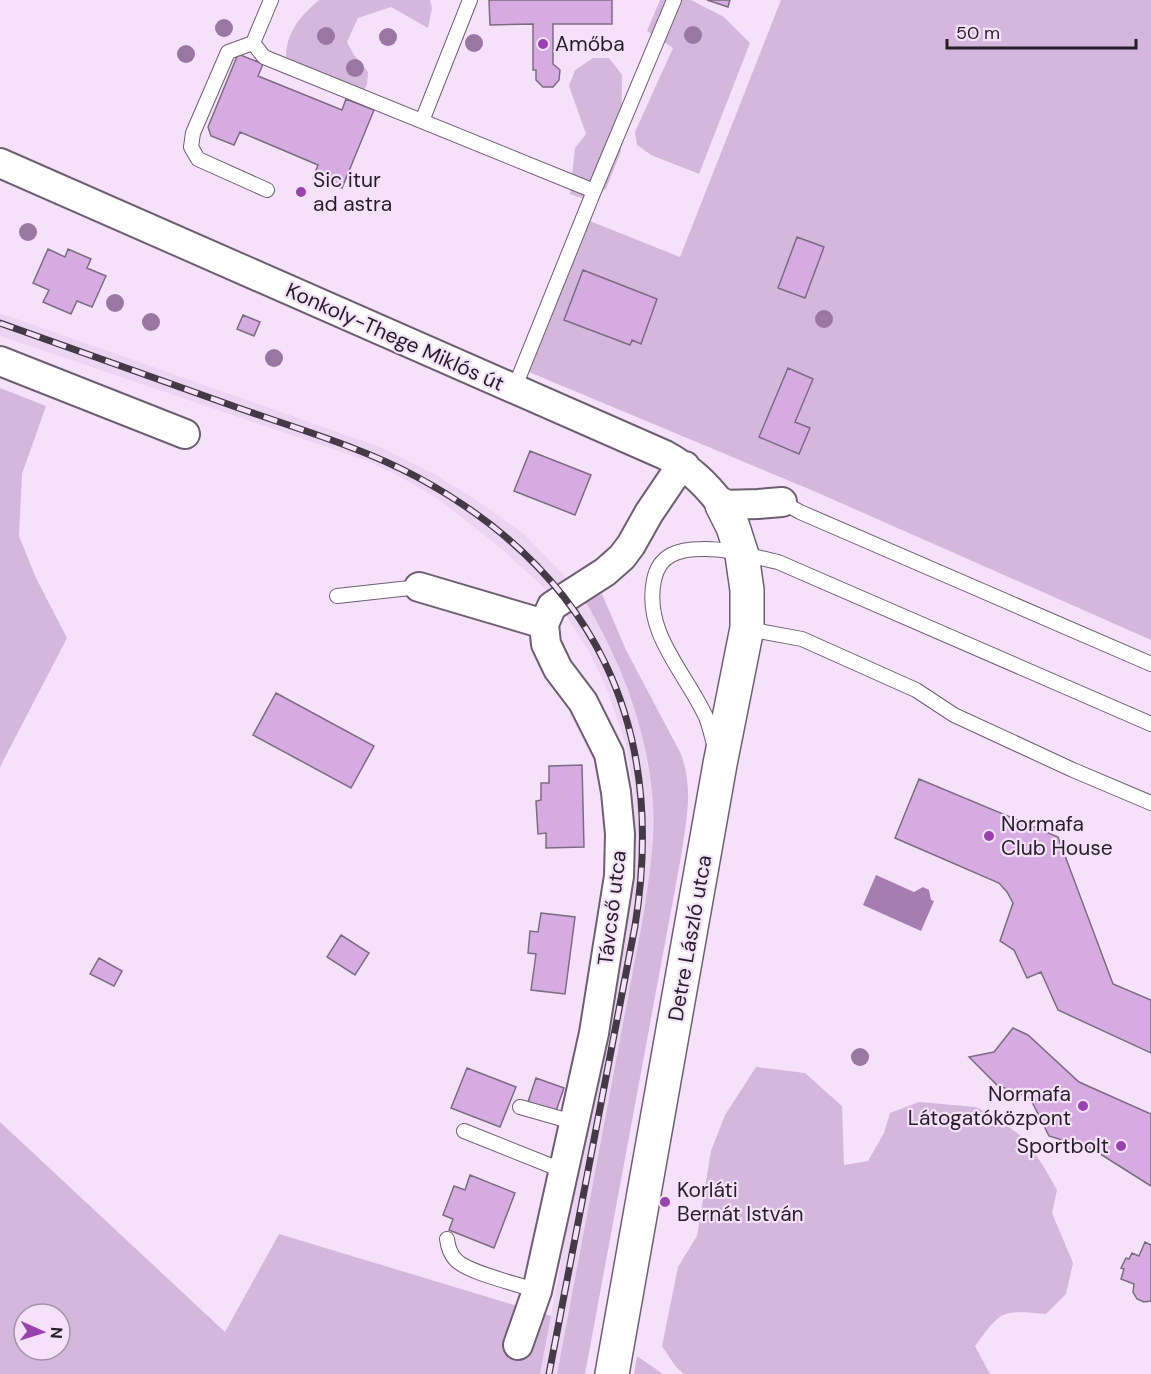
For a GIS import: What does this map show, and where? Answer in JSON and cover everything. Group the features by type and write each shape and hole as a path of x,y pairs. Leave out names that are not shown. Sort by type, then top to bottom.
{"street":[{"name":"Konkoly-Thege Miklós út","path":"0,163 665,455 685,466 706,484 722,505"},
{"path":"0,361 185,434"},
{"path":"419,587 544,624 552,606 605,572 622,557 674,476 685,466"},
{"path":"722,505 782,502"},
{"name":"Detre László utca","path":"612,1374 720,765 747,628 747,590 742,555 722,505"},
{"name":"Távcső utca","path":"518,1345 537,1291 594,1033 619,876 620,834 609,754 583,702 558,669 546,644 544,624"}],"lane":[{"path":"267,190 198,159 191,147 193,133 228,52 253,43 271,0"},
{"path":"422,121 470,0"},
{"path":"514,389 674,0"},
{"path":"253,43 264,57 594,191"},
{"path":"782,502 800,512 1151,664"},
{"path":"720,765 706,718 667,650 653,614 652,592 656,572 667,556 684,550 703,549 778,562 1151,724"},
{"path":"337,596 419,587"},
{"path":"747,628 801,639 916,690 954,716 1151,803"},
{"path":"520,1107 573,1122"},
{"path":"464,1131 564,1171"},
{"path":"447,1239 448,1249 457,1262 486,1275 537,1291"}],"shaded area":[{"path":"319,0 430,0 432,8 428,28 391,7 358,18 347,42 368,72 364,92 286,60 288,42 295,26"},
{"path":"660,0 691,0 724,17 750,43 699,174 651,155 637,145 635,132 673,48 647,31"},
{"path":"781,0 1151,0 1151,640 816,492 529,372 590,221 680,257"},
{"path":"593,58 609,58 622,75 621,151 606,189 581,198 570,194 575,148 586,134 569,86 575,70"},
{"path":"0,313 380,447 434,474 475,499 523,533 563,574 585,601 602,630 624,680 640,727 653,808 652,855 644,912 557,1374 540,1374 630,891 635,837 633,786 626,745 606,687 588,650 560,606 539,583 498,546 437,498 365,460 0,336"},
{"path":"0,388 46,406 22,474 19,536 36,578 67,638 0,767"},
{"path":"602,594 626,650 681,754 687,780 688,806 681,857 585,1374 557,1374 644,912 653,833 650,780 639,726 622,674 585,601"},
{"path":"876,875 914,892 923,887 929,890 931,900 934,901 921,931 863,905"},
{"path":"756,1067 805,1073 842,1106 844,1165 868,1161 884,1133 890,1113 919,1102 976,1107 996,1117 1026,1140 1057,1190 1052,1213 1073,1263 1066,1294 1046,1314 1019,1312 1003,1315 991,1325 975,1346 990,1374 684,1374 676,1367 662,1346 678,1267 697,1236 711,1151 725,1115"},
{"path":"0,1122 225,1332 279,1234 551,1316 540,1374 0,1374"},
{"path":"637,1356 663,1374 634,1374"}],"building":[{"name":"Amőba","path":"489,0 612,0 612,24 553,24 553,64 560,70 559,80 553,87 543,87 536,80 536,70 533,70 533,24 490,25"},
{"path":"707,0 730,0 728,7"},
{"path":"238,54 263,64 258,76 342,110 346,99 374,110 342,188 313,178 318,165 240,132 234,145 211,136 208,127"},
{"path":"797,237 824,247 805,298 778,288"},
{"path":"48,249 65,257 68,249 91,259 87,268 106,276 92,307 77,301 71,314 43,302 49,290 33,283"},
{"path":"583,270 657,299 641,344 632,340 630,345 564,320"},
{"path":"243,315 260,322 254,336 237,329"},
{"path":"788,368 813,379 795,422 810,428 799,454 759,437"},
{"path":"530,451 591,475 575,515 514,491"},
{"path":"276,693 374,746 351,788 253,735"},
{"path":"582,765 584,847 546,848 546,833 538,834 536,801 541,800 541,783 549,783 549,766"},
{"path":"919,779 1058,837 1113,984 1151,1000 1151,1053 1058,1010 1041,972 1027,978 1014,950 1000,941 1013,903 999,883 895,838"},
{"path":"541,913 575,917 565,994 531,990 536,954 528,953 530,931 538,932"},
{"path":"341,935 369,953 355,975 327,957"},
{"path":"99,958 122,971 114,986 90,974"},
{"name":"Normafa Látogatóközpont","path":"1013,1028 1028,1035 1079,1082 1151,1114 1151,1186 1094,1150 1049,1136 1030,1098 997,1085 969,1057 994,1052"},
{"path":"467,1068 516,1087 500,1127 451,1108"},
{"path":"536,1078 564,1088 556,1111 528,1102"},
{"path":"470,1175 515,1193 494,1248 449,1230 453,1219 443,1215 454,1186 465,1190"},
{"path":"1145,1242 1151,1245 1151,1301 1144,1302 1137,1299 1133,1292 1134,1284 1121,1279 1124,1269 1121,1268 1126,1258 1129,1259 1132,1253 1139,1256"}],"railway":[{"path":"0,323 326,438 417,477 479,516 531,560 573,609 605,663 627,722 640,786 642,854 635,926 549,1374"}],"place":[{"name":"Amőba","path":"543,44"},
{"name":"Sic itur ad astra","path":"301,192"},
{"name":"Normafa Club House","path":"989,836"},
{"name":"Normafa Látogatóközpont","path":"1083,1106"},
{"name":"Sportbolt","path":"1121,1146"},
{"name":"Korláti Bernát István","path":"665,1202"}]}
